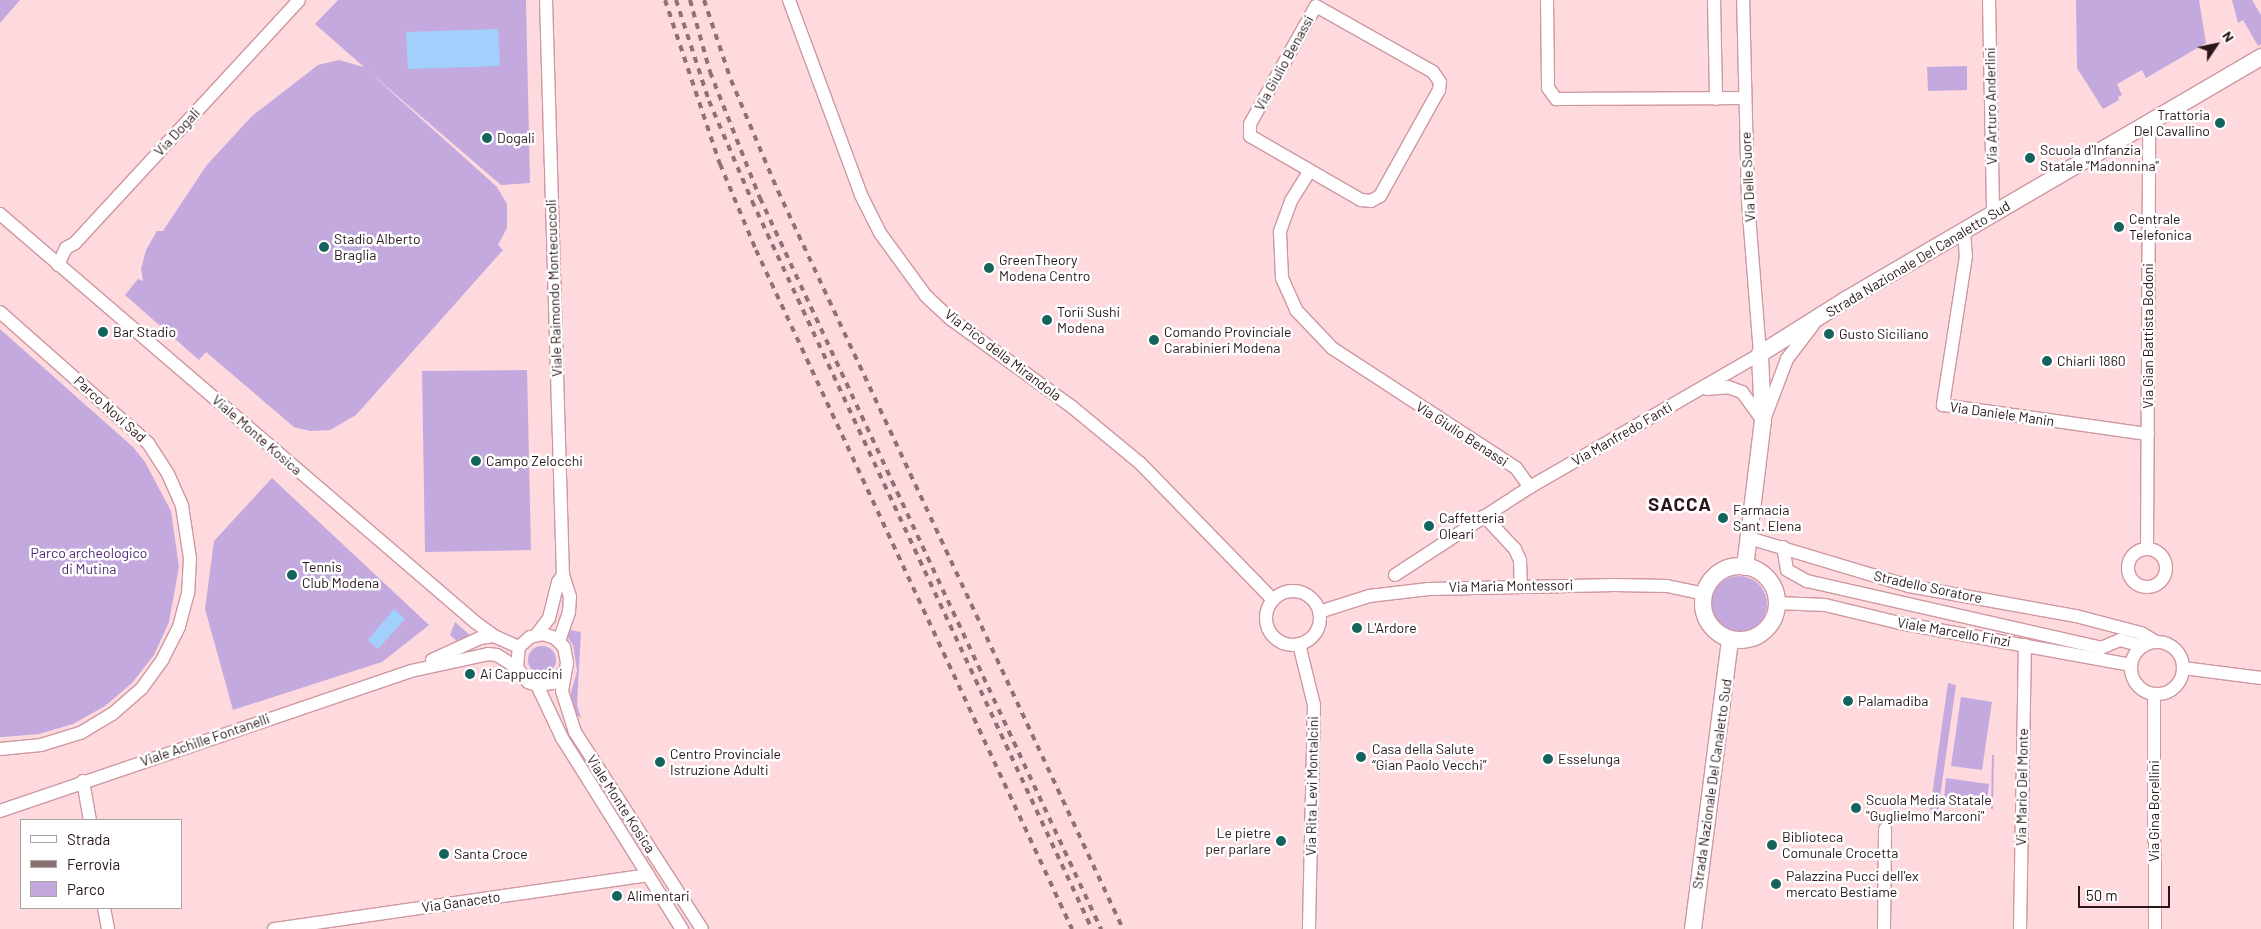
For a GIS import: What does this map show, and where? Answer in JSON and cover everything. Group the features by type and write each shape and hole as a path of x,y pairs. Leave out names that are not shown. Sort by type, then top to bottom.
{"main road":[{"name":"Strada Nazionale Del Canaletto Sud","path":"1760,354 1964,230 2261,56"},
{"path":"1745,567 1763,421 1760,354"},
{"path":"1745,567 1765,576 1774,589 1777,603 1775,616 1765,631 1748,639 1730,639 1710,624 1704,608 1704,594 1716,575 1730,568 1745,567"},
{"name":"Strada Nazionale Del Canaletto Sud","path":"1692,929 1730,639"}],"street":[{"name":"Via Dogali","path":"58,265 66,248 75,243 299,0"},
{"name":"Viale Raimondo Montecuccoli","path":"546,0 563,575 570,597 569,612 559,641"},
{"name":"Via Pico della Mirandola","path":"789,0 861,196 880,233 926,296 952,320 1072,407 1140,463 1273,600"},
{"path":"1547,0 1548,88 1556,99 1745,98"},
{"path":"1714,0 1716,99"},
{"name":"Via Delle Suore","path":"1743,0 1748,200 1760,354"},
{"name":"Via Arturo Anderlini","path":"1988,0 1994,213"},
{"name":"Via Giulio Benassi","path":"1316,6 1433,72 1440,86 1377,199 1361,200 1309,172 1254,141 1248,131 1316,6"},
{"name":"Via Gian Battista Bodoni","path":"2147,549 2149,122"},
{"name":"Via Giulio Benassi","path":"1309,172 1285,216 1280,242 1282,278 1296,310 1332,348 1516,468 1530,486"},
{"name":"Viale Monte Kosica","path":"0,214 494,636 519,647"},
{"name":"Via Daniele Manin","path":"1964,230 1966,256 1943,406 2148,434"},
{"name":"Parco Novi Sad","path":"0,312 148,443 168,474 182,506 190,558 188,593 179,627 163,660 140,689 112,714 80,732 41,745 0,749"},
{"path":"1763,421 1788,359 1818,320"},
{"name":"Via Manfredo Fanti","path":"1396,574 1530,486 1760,354"},
{"path":"1699,390 1720,387 1735,388 1749,399 1763,421"},
{"path":"1484,516 1515,549 1520,564 1521,585"},
{"name":"Stradello Soratore","path":"1748,538 1783,546 1819,561 1909,586 2076,616 2152,637 2149,644 2120,640 2076,616"},
{"name":"Stradello Soratore","path":"1783,546 1787,570 1806,581 2101,648 2120,640"},
{"name":"Viale Raimondo Montecuccoli","path":"538,634 549,618 558,582 563,575"},
{"name":"Via Maria Montessori","path":"1319,612 1351,601 1396,592 1521,585 1658,586 1704,594"},
{"path":"1285,592 1300,592 1312,599 1319,612 1316,632 1299,644 1284,644 1272,635 1266,613 1273,600 1285,592"},
{"name":"Viale Marcello Finzi","path":"1777,603 1825,605 2131,665"},
{"path":"517,668 519,647 538,634 549,635 559,641"},
{"name":"Viale Achille Fontanelli","path":"411,671 458,646 494,636"},
{"name":"Viale Monte Kosica","path":"559,641 567,655 562,691 575,732 702,929"},
{"name":"Via Rita Levi Montalcini","path":"1299,644 1314,705 1309,929"},
{"path":"2149,644 2174,648 2183,668 2181,678 2172,690 2154,694 2138,686 2131,665 2149,644"},
{"name":"Via Mario Del Monte","path":"2020,929 2025,645"},
{"name":"Viale Achille Fontanelli","path":"0,811 411,671 488,654 497,656 517,668"},
{"name":"Viale Monte Kosica","path":"517,668 528,682 537,685 562,738 682,929"},
{"path":"2183,668 2261,678"},
{"path":"537,685 553,683 565,671"},
{"name":"Via Gina Borellini","path":"2154,694 2155,929"},
{"path":"84,781 90,819"},
{"path":"1884,829 1884,929"},
{"name":"Via Ganaceto","path":"274,929 357,923 648,875"},
{"path":"104,909 108,929"}],"green space":[{"path":"0,0 20,0 0,23"},
{"name":"Stadio Alberto Braglia","path":"338,0 526,0 530,183 501,185 367,70 497,187 507,204 507,228 498,245 503,250 356,415 330,430 310,431 294,427 206,352 199,360 125,295 138,279 143,281 141,269 146,250 157,231 163,231 206,166 252,116 318,65 339,60 364,67 315,24"},
{"path":"2076,0 2199,0 2206,43 2146,78 2142,70 2117,84 2122,95 2118,97 2119,100 2103,109 2077,68"},
{"path":"2232,0 2252,0 2261,15 2261,44 2258,46 2243,20 2238,23"},
{"path":"1967,66 1967,90 1928,91 1927,67"},
{"name":"Parco archeologico di Mutina","path":"0,329 133,447 145,462 171,511 179,567 169,622 154,655 132,683 105,706 73,724 39,734 4,737 0,737"},
{"name":"Campo Zelocchi","path":"527,370 531,550 425,552 422,371"},
{"name":"Tennis Club Modena","path":"272,478 429,625 382,662 233,710 205,609 214,541"},
{"path":"1733,576 1745,576 1755,580 1763,588 1767,604 1763,620 1755,628 1745,632 1733,632 1723,628 1715,620 1711,610 1711,598 1715,588 1723,580"},
{"path":"455,622 471,636 458,642 450,635"},
{"path":"569,630 581,632 577,705 581,718 575,714 569,700 577,671 573,645 568,638"},
{"path":"542,646 552,650 556,660 552,670 542,674 532,670 528,660 532,650"},
{"path":"1948,683 1956,685 1938,811 1930,810"},
{"path":"1961,697 1992,702 1982,770 1951,766"},
{"path":"1992,755 1994,755 1993,809 1991,809"},
{"path":"1946,778 1989,784 1987,803 1944,798"}],"water":[{"path":"498,29 500,66 408,69 406,32"},
{"path":"394,609 405,619 378,649 368,640"}],"railway":[{"path":"665,0 720,164 756,250 1072,929"},
{"path":"676,0 709,101 752,201 1092,929"},
{"path":"690,0 710,72 760,198 1101,929"},
{"path":"704,0 731,80 778,191 1123,929"}],"place":[{"name":"Trattoria Del Cavallino","path":"2220,123"},
{"name":"Dogali","path":"487,138"},
{"name":"Scuola d'Infanzia Statale \"Madonnina\"","path":"2030,158"},
{"name":"Centrale Telefonica","path":"2119,227"},
{"name":"Stadio Alberto Braglia","path":"324,247"},
{"name":"GreenTheory Modena Centro","path":"989,268"},
{"name":"Torii Sushi Modena","path":"1047,320"},
{"name":"Bar Stadio","path":"103,332"},
{"name":"Gusto Siciliano","path":"1829,334"},
{"name":"Comando Provinciale Carabinieri Modena","path":"1154,340"},
{"name":"Chiarli 1860","path":"2047,361"},
{"name":"Campo Zelocchi","path":"476,461"},
{"name":"Farmacia Sant. Elena","path":"1723,518"},
{"name":"Caffetteria Oleari","path":"1429,526"},
{"name":"Tennis Club Modena","path":"292,575"},
{"name":"L'Ardore","path":"1357,628"},
{"name":"Ai Cappuccini","path":"470,674"},
{"name":"Palamadiba","path":"1848,701"},
{"name":"Casa della Salute “Gian Paolo Vecchi”","path":"1361,757"},
{"name":"Esselunga","path":"1548,759"},
{"name":"Centro Provinciale Istruzione Adulti","path":"660,762"},
{"name":"Scuola Media Statale \"Guglielmo Marconi\"","path":"1856,808"},
{"name":"Le pietre per parlare","path":"1281,841"},
{"name":"Biblioteca Comunale Crocetta","path":"1772,845"},
{"name":"Santa Croce","path":"444,854"},
{"name":"Palazzina Pucci dell'ex mercato Bestiame","path":"1776,884"},
{"name":"Alimentari","path":"617,896"}],"district":[{"name":"SACCA","path":"1680,504"}]}
